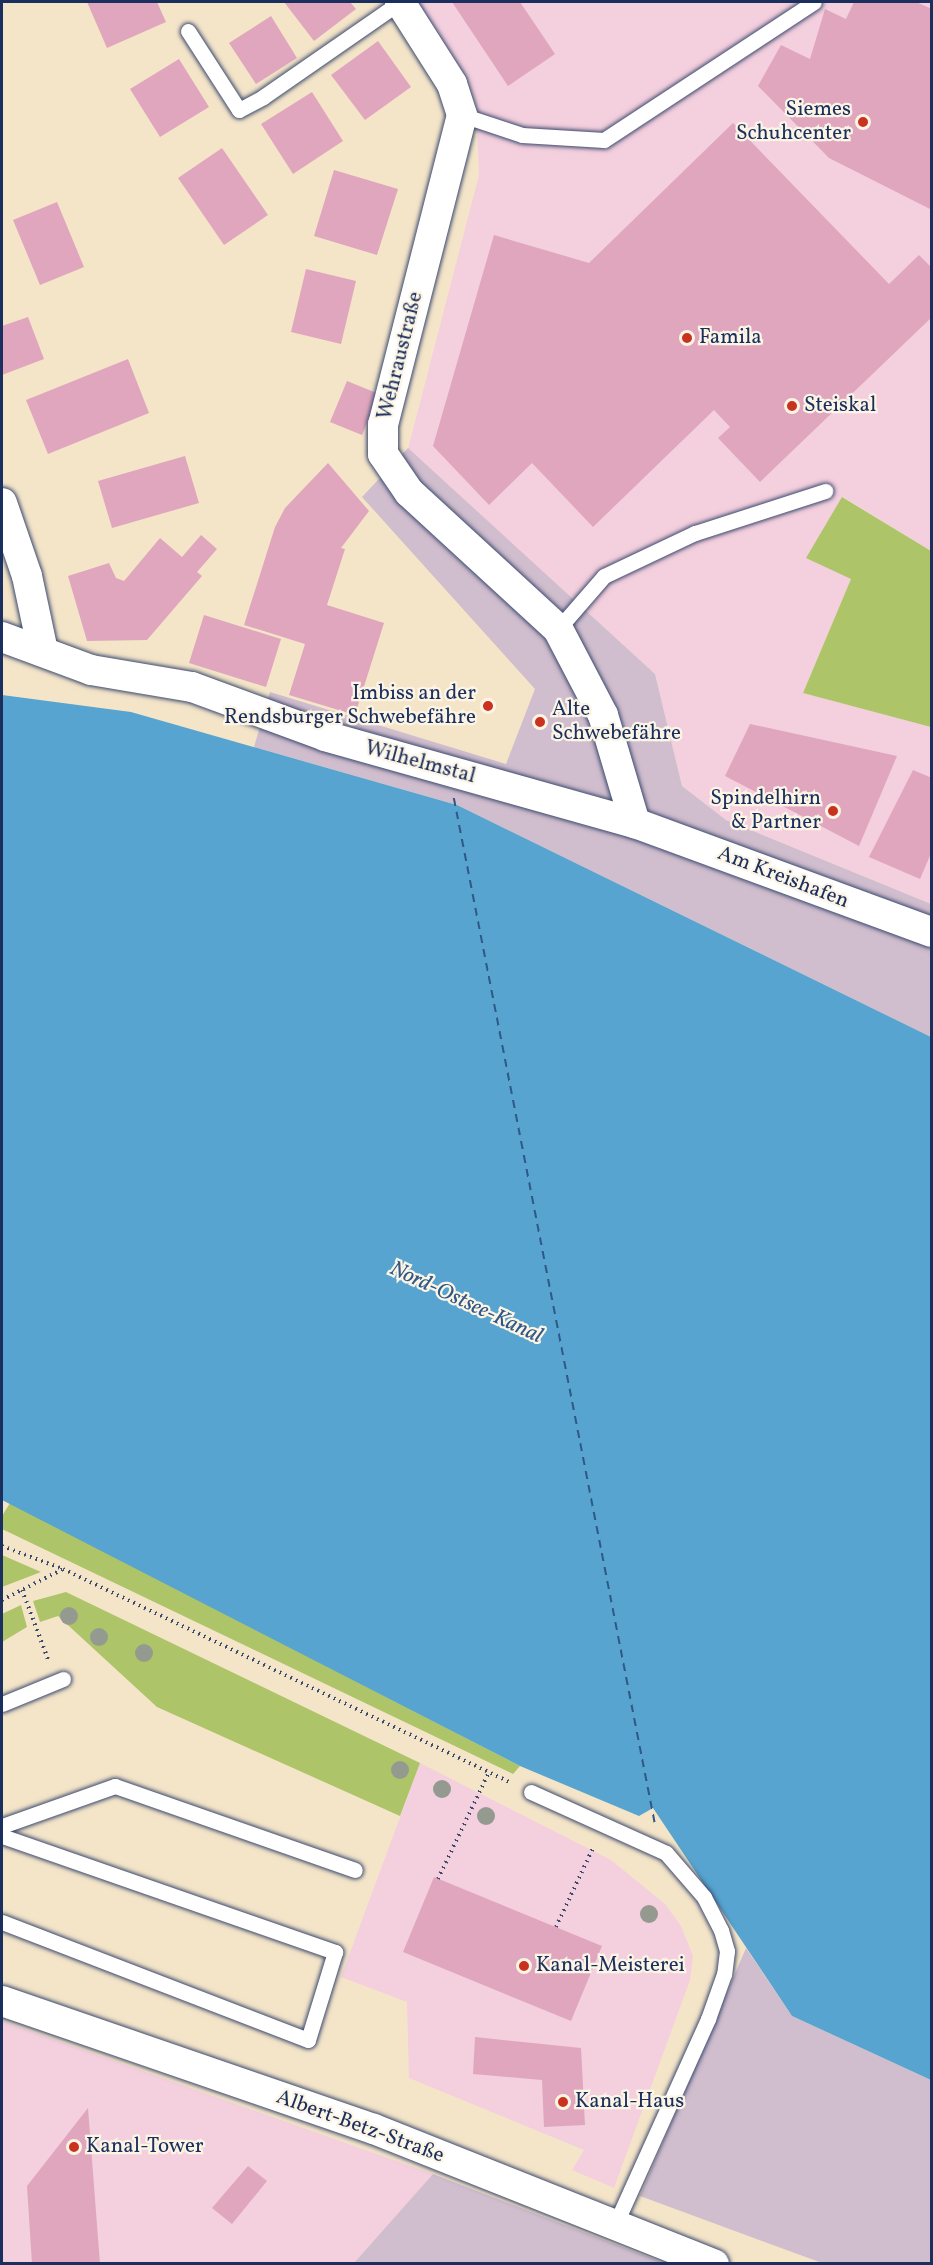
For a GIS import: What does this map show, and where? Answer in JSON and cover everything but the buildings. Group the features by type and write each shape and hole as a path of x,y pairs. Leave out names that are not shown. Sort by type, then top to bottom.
{"street":[{"path":"400,2 452,84 462,115"},
{"name":"Wehraustraße","path":"462,115 383,424 383,454 408,492 558,629 603,715 635,822"},
{"path":"2,503 27,576 43,651"},
{"name":"Wilhelmstal","path":"2,637 91,670 192,687 325,736 635,822"},
{"name":"Am Kreishafen","path":"635,822 932,932"},
{"name":"Albert-Betz-Straße","path":"2,2001 374,2129 714,2264"}],"lane":[{"path":"188,31 239,110 263,97 400,2"},
{"path":"462,115 522,135 604,140 814,2"},
{"path":"558,629 604,576 695,533 825,491"},
{"path":"2,1704 60,1681"},
{"path":"2,1826 115,1786 355,1870"},
{"path":"531,1792 666,1853 704,1897 721,1930 727,1951 724,1974 708,2019 615,2225"},
{"path":"2,1836 335,1952 308,2040 2,1922"}],"path":[{"path":"2,1546 63,1569 531,1792"},
{"path":"2,1600 63,1569"},
{"path":"22,1590 60,1681"},
{"path":"438,1879 489,1772"},
{"path":"556,1927 603,1826"}],"shaded area":[{"path":"416,2 931,2 931,551 843,497 851,579 803,693 931,727 931,904 726,820 682,786 655,674 408,449 479,175 476,103"},
{"path":"408,448 655,674 682,786 726,820 931,904 931,1037 457,805 254,747 270,692 506,764 535,689 362,497"},
{"path":"420,1763 611,1860 665,1904 681,1926 693,1956 690,1980 614,2188 572,2170 584,2150 409,2078 407,2002 341,1977"},
{"path":"746,1948 792,2016 931,2080 931,2263 822,2263 640,2196"},
{"path":"2,2021 433,2174 354,2263 2,2264"},
{"path":"433,2174 635,2252 664,2263 354,2263"}],"green space":[{"path":"842,497 931,551 931,727 803,693 851,579 806,558"},
{"path":"10,1503 520,1766 513,1774 2,1529 2,1516"},
{"path":"2,1555 41,1572 2,1587"},
{"path":"66,1592 420,1763 400,1816 157,1707 58,1616 40,1622 33,1601"},
{"path":"21,1605 27,1627 2,1642 2,1614"}],"water":[{"name":"Nord-Ostsee-Kanal","path":"2,695 131,712 457,805 931,1037 931,2080 792,2016 653,1808 639,1816 520,1766 2,1500"}],"ferry route":[{"path":"454,798 655,1823"}],"place":[{"name":"Siemes Schuhcenter","path":"863,122"},
{"name":"Famila","path":"687,338"},
{"name":"Steiskal","path":"792,406"},
{"name":"Imbiss an der Rendsburger Schwebefähre","path":"488,706"},
{"name":"Alte Schwebefähre","path":"540,722"},
{"name":"Spindelhirn & Partner","path":"833,811"},
{"name":"Kanal-Meisterei","path":"524,1966"},
{"name":"Kanal-Haus","path":"563,2102"},
{"name":"Kanal-Tower","path":"74,2147"}]}
